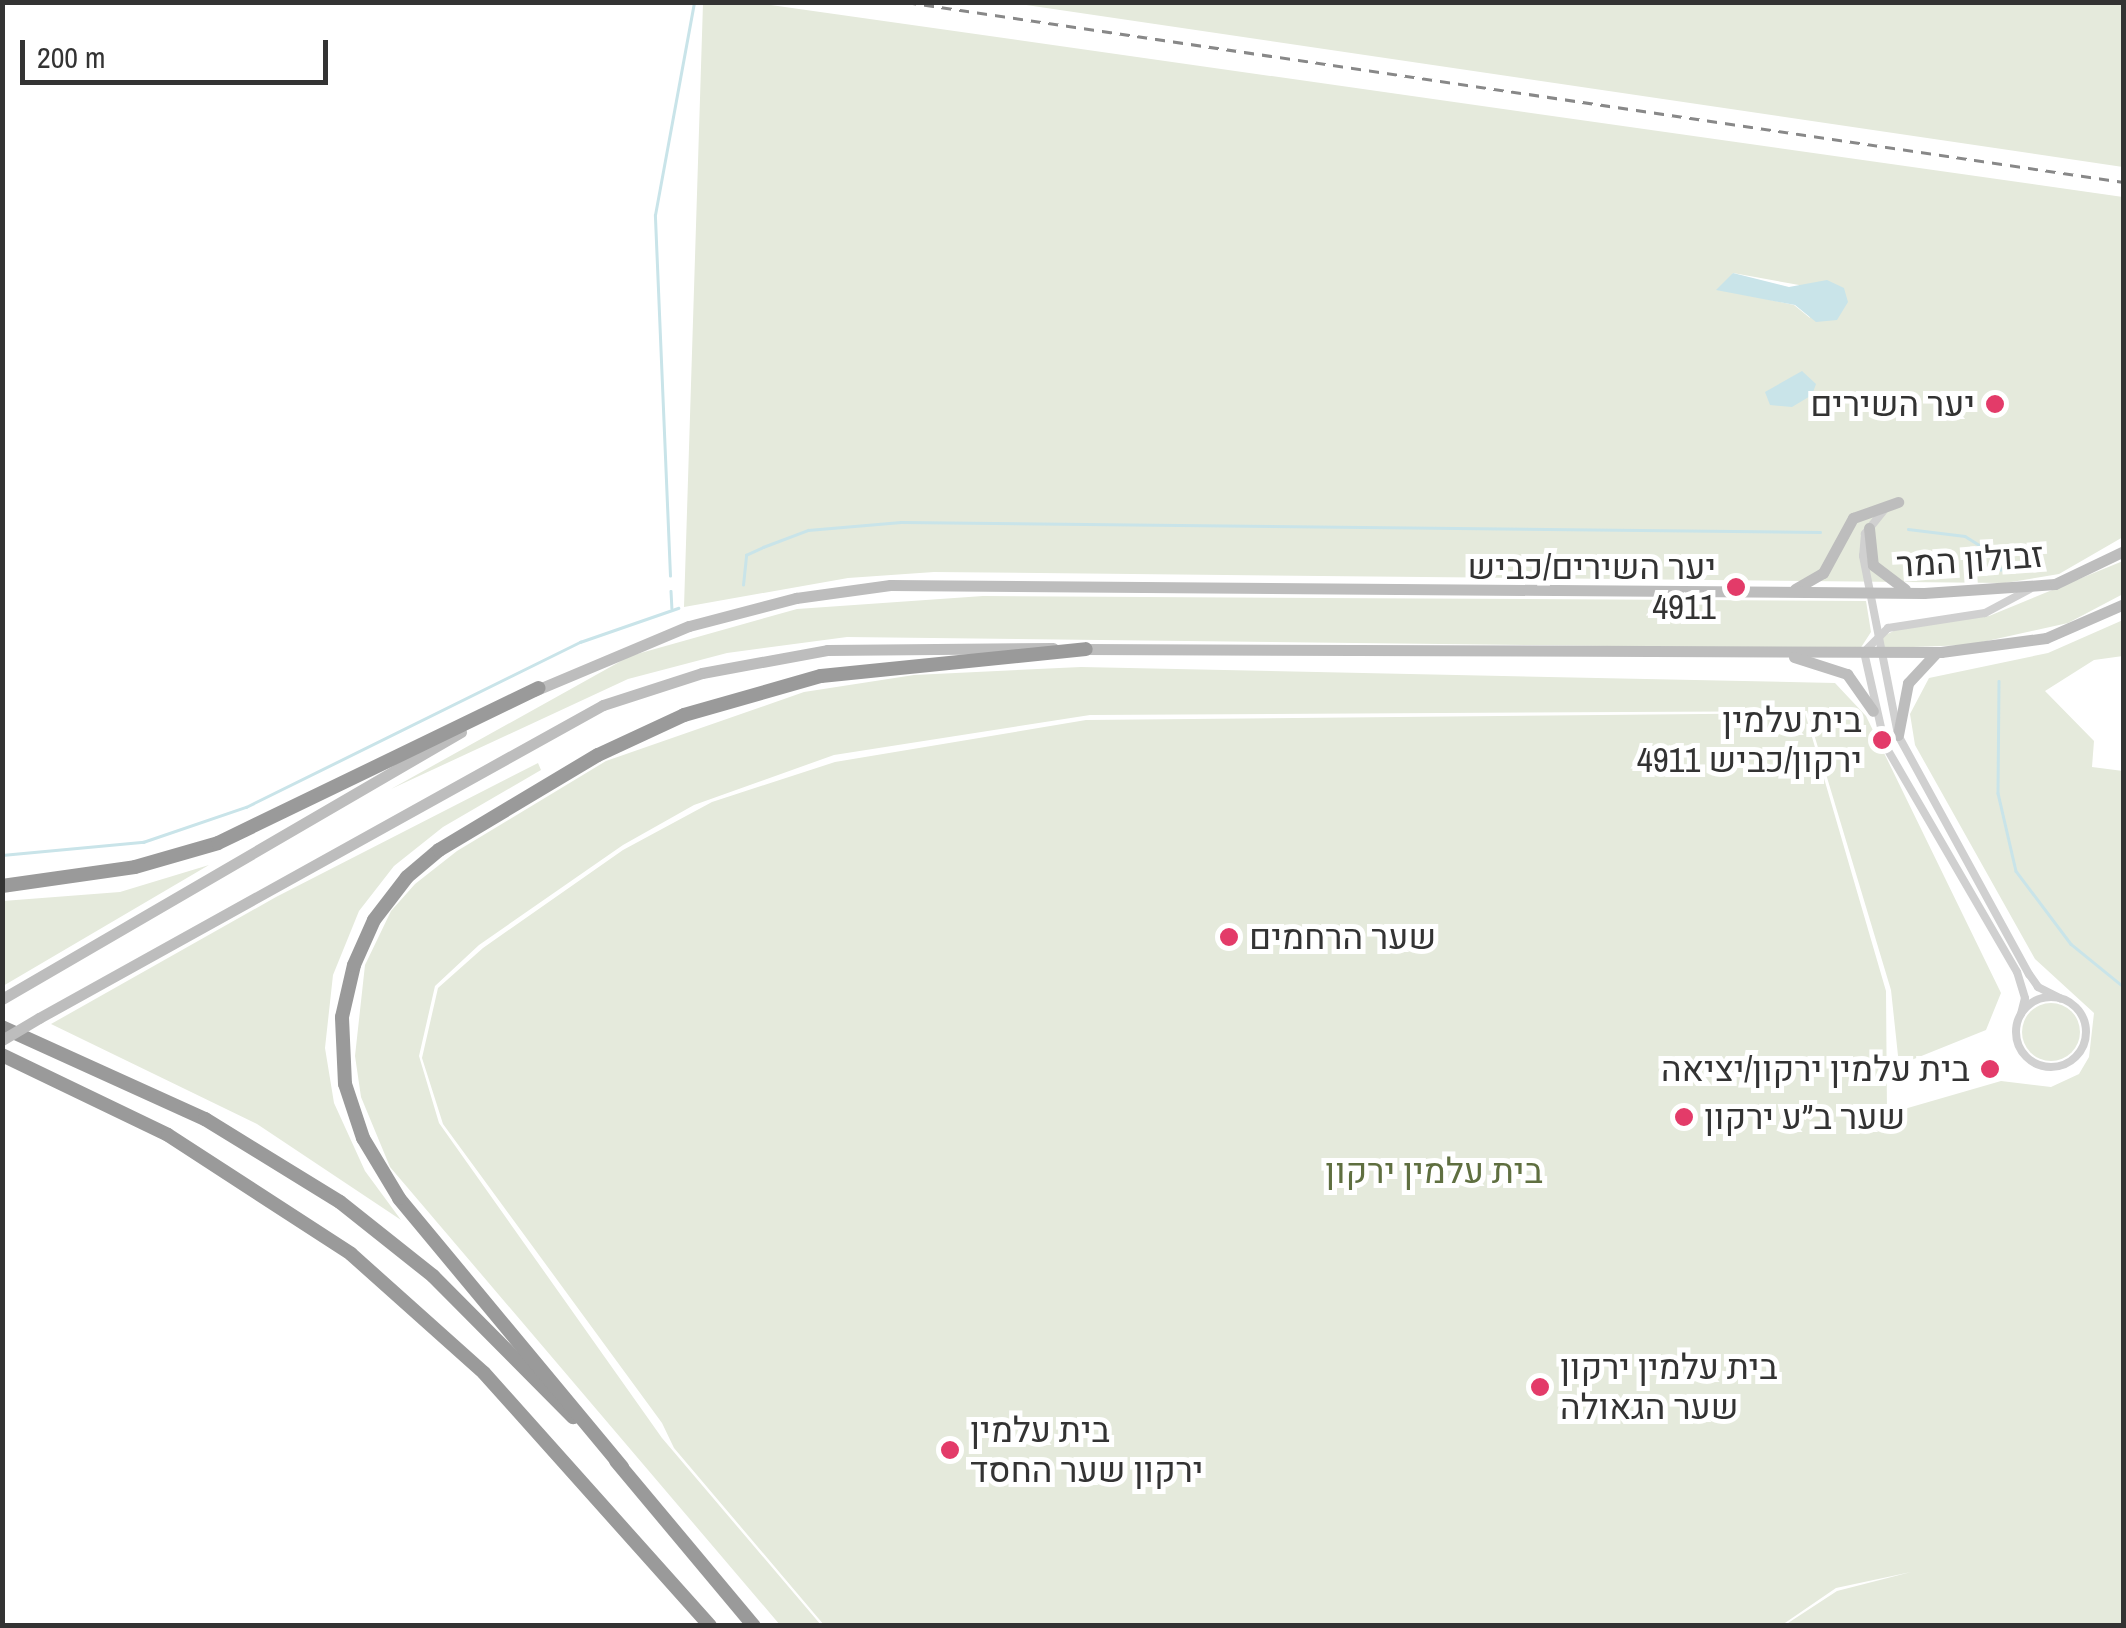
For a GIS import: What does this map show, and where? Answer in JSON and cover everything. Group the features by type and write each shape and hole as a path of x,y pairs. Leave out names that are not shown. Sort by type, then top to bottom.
{"highway":[{"path":"754,1626 400,1198 359,1129 342,1067 342,1017 354,965 374,920 407,878 439,850 598,754 684,715 821,676 1086,649"},
{"path":"2,886 134,867 218,842 540,688"},
{"path":"2,1026 205,1120 340,1202 462,1302 622,1467"},
{"path":"2,1055 168,1134 351,1254 484,1373 710,1626"}],"main road":[{"path":"1775,593 1818,578 1853,518 1898,502"},
{"path":"1869,528 1878,573 1898,587 1924,593"},
{"name":"זבולון המר","path":"2,1000 540,688 690,626 796,598 890,585 1924,593 2030,589 2072,579 2124,551"},
{"path":"2,1040 574,717 634,694 731,666 858,647 1941,652 2046,638 2124,604"},
{"path":"1766,652 1848,674 1873,712"},
{"path":"1898,735 1908,684 1924,660 1941,652"}],"street":[{"path":"1898,502 1869,528 1862,556 1872,594 1876,635 1879,652 1898,735 2038,988 2079,1010 2086,1030 2080,1052 2067,1064 2041,1066 2023,1054 2016,1033 2025,998 2017,972 1884,745 1873,712 1864,652 1876,635 1909,622 1984,613 2030,589"},
{"path":"2021,1014 2042,998 2060,998"}],"green space":[{"path":"703,3 757,3 2123,197 2123,537 2059,574 2005,583 934,572 848,578 684,607","holes":["1733,273 1799,285 1810,318 1794,305 1725,290"]},
{"path":"1013,3 2123,3 2123,167"},
{"path":"2123,561 2123,594 2068,623 1969,645 1884,648 1881,637 1900,628 1989,616"},
{"path":"983,596 1866,601 1871,632 1860,649 847,637 727,653 628,679 391,789 630,656 797,609"},
{"name":"בית עלמין ירקון","path":"2123,620 2123,656 2094,660 2045,691 2094,741 2092,767 2123,771 2123,1625 1785,1625 1837,1591 1911,1572 1836,1588 1782,1625 824,1625 674,1448 662,1423 443,1124 422,1058 438,988 483,948 623,850 712,802 835,762 1086,720 1805,713 1886,991 1887,1114 2001,1081 2051,1087 2079,1074 2089,1057 2094,1013 2035,959 1915,745 1910,714 1929,678 2048,653"},
{"path":"1081,667 1835,683 1866,716 2001,993 1986,1030 1899,1065 1891,990 1807,711 1090,715 834,755 694,805 623,845 479,945 435,986 419,1056 439,1123 662,1438 821,1625 780,1625 390,1167 361,1097 355,1056 365,965 391,911 415,884 457,851 606,761 804,692 914,675"},
{"path":"538,763 541,770 443,827 394,866 359,911 333,975 325,1048 334,1103 365,1171 401,1220 257,1124 51,1024 276,897"},
{"path":"209,865 3,986 3,901 120,892"},
{"path":"2051,1003 2071,1012 2080,1032 2071,1052 2051,1061 2031,1052 2022,1032 2031,1012"}],"water":[{"path":"1733,273 1789,287 1827,280 1844,288 1848,302 1837,320 1816,322 1795,305 1716,290"},
{"path":"1802,371 1816,384 1812,395 1792,407 1770,405 1765,392"}],"waterway":[{"path":"670,576 655,215 694,2"},
{"path":"743,585 746,555 763,547 808,530 901,522 1820,532"},
{"path":"1908,529 1965,536 1994,554 2001,570"},
{"path":"671,591 672,608"},
{"path":"2,855 143,842 246,807 580,642 678,608"},
{"path":"1999,681 1998,793 2016,871 2071,944 2124,987"}],"railway":[{"path":"906,2 2124,182"}],"place":[{"name":"יער השירים","path":"1995,404"},
{"name":"יער השירים/כביש 4911","path":"1736,587"},
{"name":"בית עלמין ירקון/כביש 4911","path":"1882,740"},
{"name":"שער הרחמים","path":"1229,937"},
{"name":"בית עלמין ירקון/יציאה","path":"1990,1069"},
{"name":"שער ב״ע ירקון","path":"1684,1117"},
{"name":"בית עלמין ירקון שער הגאולה","path":"1540,1387"},
{"name":"בית עלמין ירקון שער החסד","path":"950,1450"}]}
